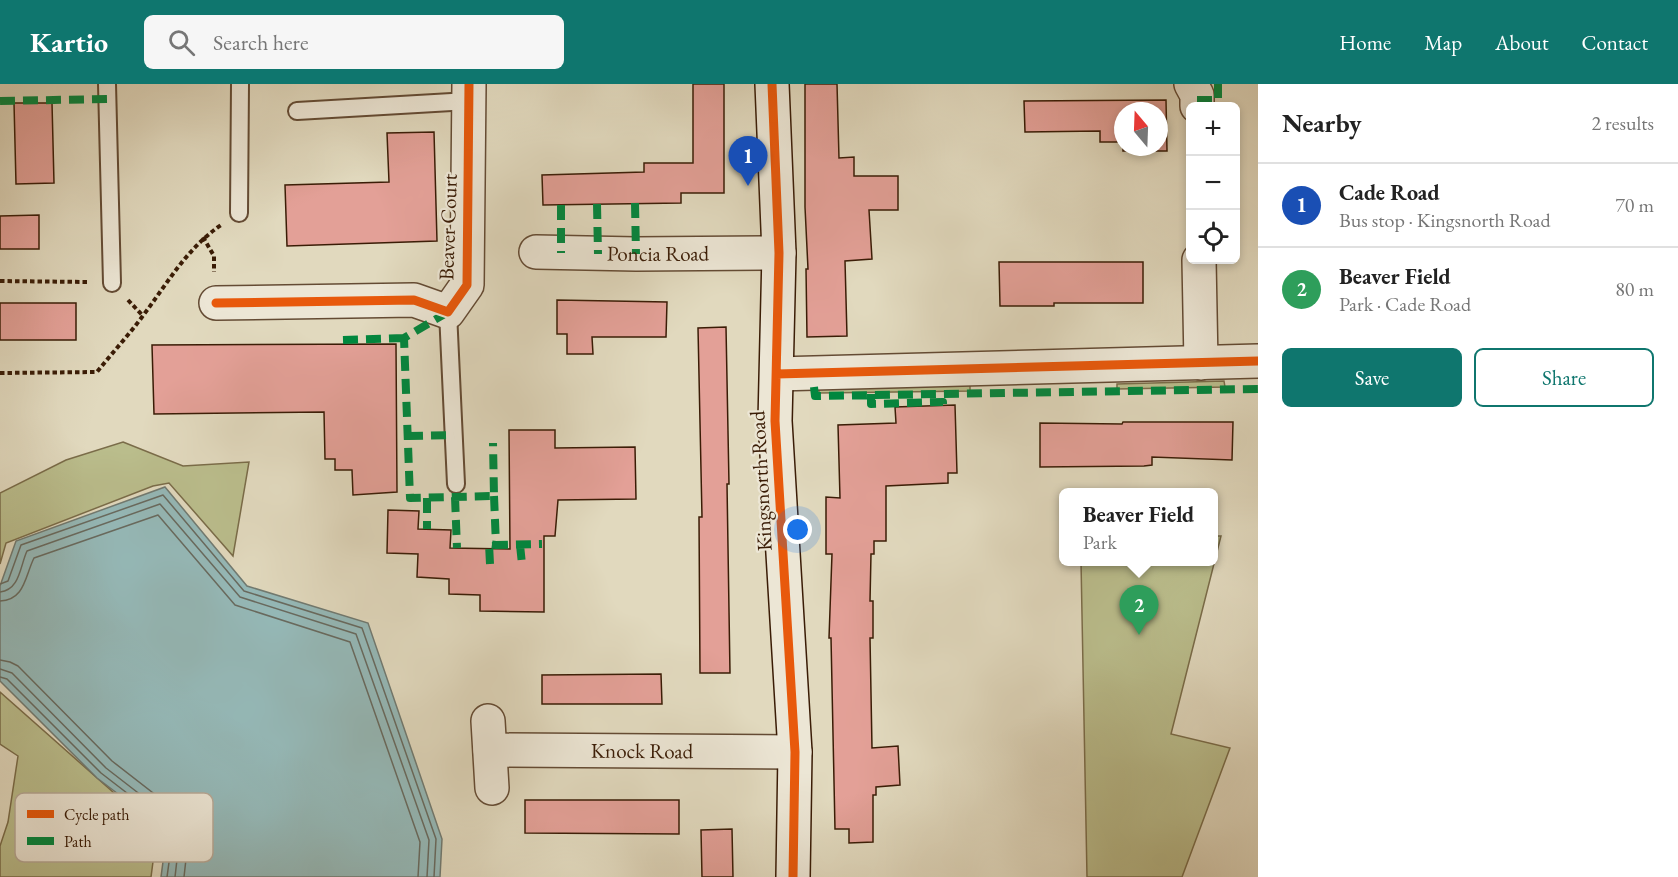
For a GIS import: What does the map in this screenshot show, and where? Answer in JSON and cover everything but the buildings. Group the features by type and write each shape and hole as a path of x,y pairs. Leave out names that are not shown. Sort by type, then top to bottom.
{"street":[{"name":"Kingsnorth Road","path":"772,84 779,253 775,421 795,752 793,877"},
{"path":"1191,84 1197,95 1197,102"},
{"name":"Beaver Court","path":"216,303 414,300 448,312 467,285 469,92"},
{"name":"Poncia Road","path":"536,252 779,253"},
{"path":"1199,264 1201,363"},
{"path":"777,374 1258,361"},
{"name":"Knock Road","path":"492,788 489,736 795,752"}],"lane":[{"path":"107,84 112,282"},
{"path":"239,213 240,84"},
{"path":"297,111 469,92"},
{"path":"448,312 456,484"}],"path":[{"path":"0,373 97,372 143,316 175,268 203,237 239,213"},
{"path":"0,280 112,282"}],"green space":[{"path":"1224,381 1225,387 1117,389 1117,384"},
{"path":"970,385 970,391 819,393 819,386"},
{"path":"123,442 183,466 249,462 233,556 169,483 153,486 6,543 0,564 0,493 66,460"},
{"path":"1081,566 1213,566 1171,734 1230,748 1182,877 1087,877"},
{"path":"0,692 114,793 15,793 15,862 153,862 151,877 0,877 0,846 8,822 18,756 0,744"}],"water":[{"path":"165,487 247,586 368,623 442,839 440,877 161,877 163,862 213,862 213,793 117,793 97,778 0,681 0,586 16,541"}],"marked path":[{"path":"1197,100 1218,100 1218,84"},
{"path":"0,101 107,99"},
{"path":"635,203 636,254"},
{"path":"597,204 598,254"},
{"path":"561,205 561,253"},
{"path":"448,312 404,338 410,498 494,496 493,443"},
{"path":"343,340 404,338"},
{"path":"814,387 815,396 1258,389"},
{"path":"871,394 871,404 943,402 943,406"},
{"path":"408,436 454,435"},
{"path":"494,496 496,545 542,544"},
{"path":"455,497 457,548"},
{"path":"427,498 427,529"},
{"path":"490,564 489,544 496,545"},
{"path":"520,545 522,564"}],"cycle path":[{"path":"216,303 414,300 448,312 467,285 469,84"},
{"path":"772,84 779,253 775,421 795,752 793,877"},
{"path":"777,374 1258,361"}],"place":[{"name":"Cade Road","path":"748,186"},
{"name":"Beaver Field","path":"1139,635"}]}
